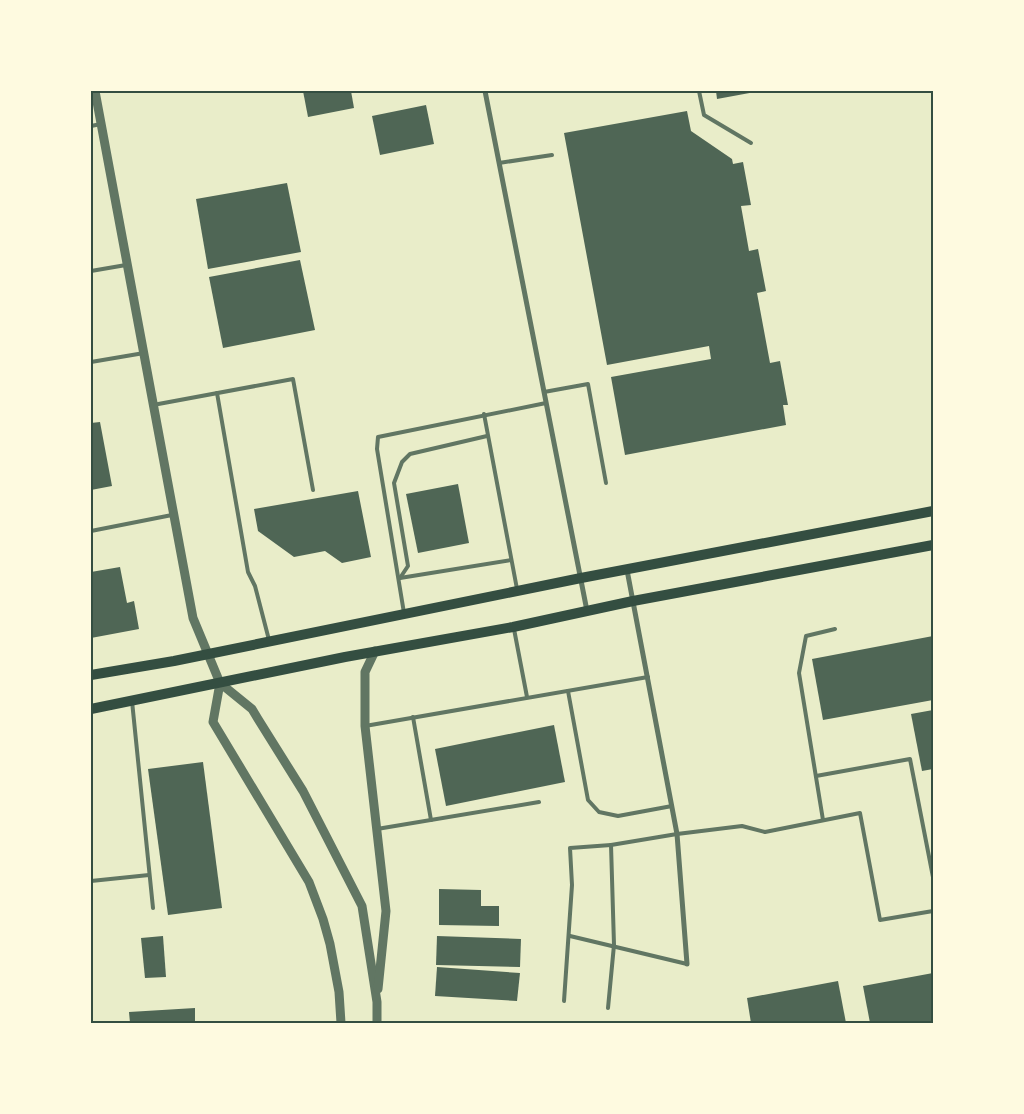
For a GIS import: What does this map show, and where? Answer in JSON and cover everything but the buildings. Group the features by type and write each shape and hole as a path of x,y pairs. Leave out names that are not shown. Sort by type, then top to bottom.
{"main road":[{"path":"91,675 270,642 581,578 933,511"},
{"path":"91,709 375,652 513,627 633,601 933,545"}],"street":[{"path":"95,91 193,618 220,683 252,710 258,719 303,791 362,906 377,1002"},
{"path":"486,91 498,163 587,611"},
{"path":"627,569 677,834 687,964"},
{"path":"375,652 365,672 365,726 386,912 377,1002 377,1023"},
{"path":"220,683 213,722 309,882 324,919 330,944 340,992 341,1023"}],"lane":[{"path":"700,91 704,115 751,143"},
{"path":"91,126 101,124"},
{"path":"498,163 552,155"},
{"path":"91,271 127,264"},
{"path":"91,362 144,353"},
{"path":"153,405 293,379 312,490"},
{"path":"544,392 588,384 606,482"},
{"path":"217,394 248,572 255,586 270,642"},
{"path":"404,613 400,578 377,449 378,436 546,403"},
{"path":"484,414 517,591"},
{"path":"400,578 408,566 394,483 402,462 410,454 488,436"},
{"path":"91,531 174,514"},
{"path":"400,578 511,560"},
{"path":"513,627 527,697"},
{"path":"823,820 799,673 806,636 835,629"},
{"path":"365,726 648,677"},
{"path":"568,690 588,800 599,812 618,816 672,806"},
{"path":"132,701 153,908"},
{"path":"413,717 431,820"},
{"path":"816,776 910,759 933,877"},
{"path":"376,829 540,802"},
{"path":"564,1002 572,885 570,848 611,845 742,826 765,832 860,813 880,920 933,911"},
{"path":"608,1008 614,945 611,845"},
{"path":"91,880 149,875"},
{"path":"570,936 687,964"}]}
